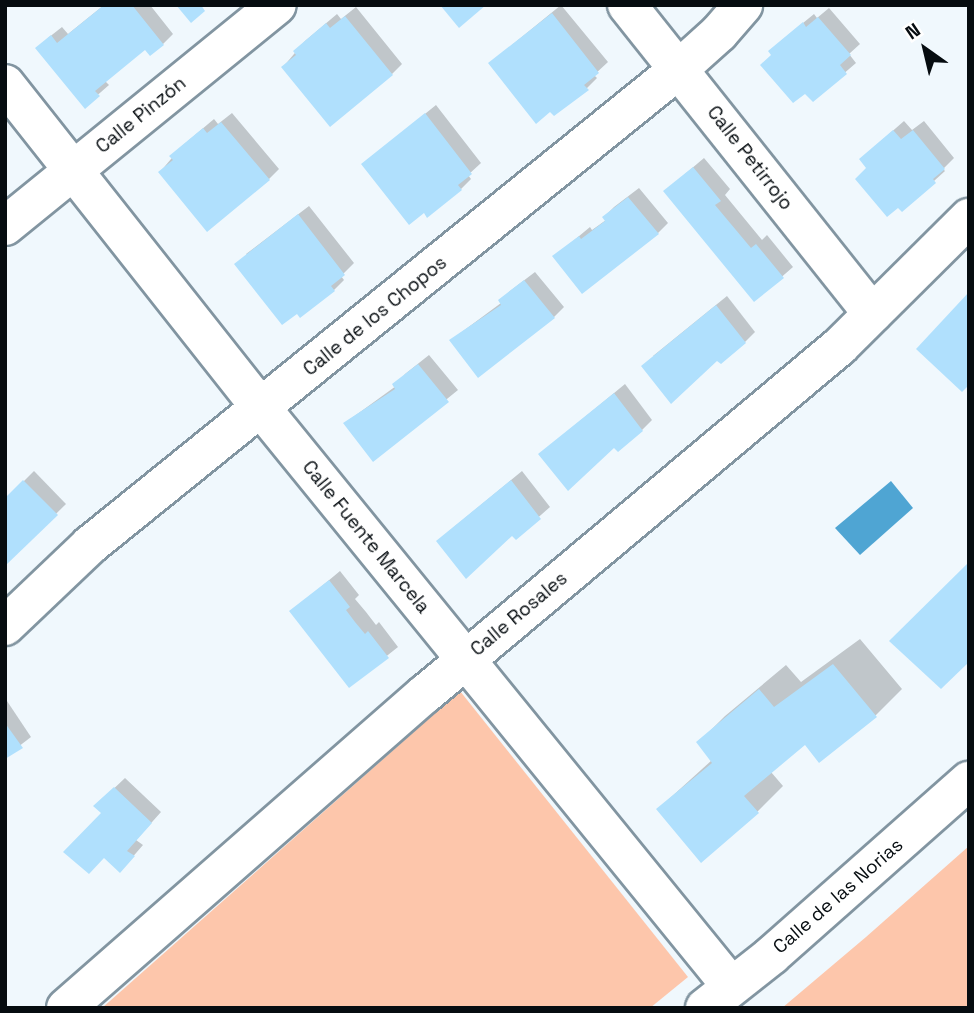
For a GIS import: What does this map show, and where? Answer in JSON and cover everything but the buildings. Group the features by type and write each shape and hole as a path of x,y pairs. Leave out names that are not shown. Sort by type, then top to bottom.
{"street":[{"name":"Calle Pinzón","path":"5,226 277,5"},
{"name":"Calle Petirrojo","path":"627,5 872,313"},
{"name":"Calle de los Chopos","path":"5,626 90,545 262,409 679,69 719,33 743,5"},
{"name":"Calle Fuente Marcela","path":"5,84 465,660 718,997"},
{"name":"Calle Rosales","path":"66,1008 465,660 840,346 969,218"},
{"name":"Calle de las Norias","path":"718,997 772,955 969,781"}],"shaded area":[{"path":"460,691 688,977 650,1008 102,1008"},
{"path":"969,846 969,1008 782,1008 866,937"}],"water":[{"path":"891,481 913,508 860,555 835,528"}]}
